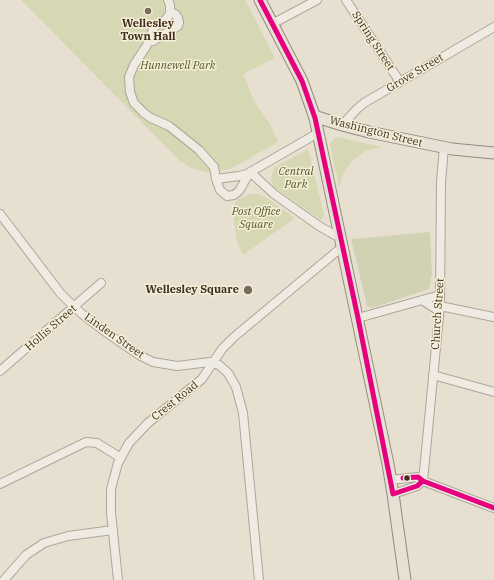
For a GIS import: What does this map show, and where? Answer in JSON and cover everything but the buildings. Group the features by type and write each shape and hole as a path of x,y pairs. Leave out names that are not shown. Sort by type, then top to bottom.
{"main road":[{"name":"Washington Street","path":"260,0 302,82 314,116 369,132 444,147 494,153"},
{"path":"314,116 358,318 393,494 405,580"}],"street":[{"path":"168,0 170,12 165,20 154,27 148,41 134,65 130,77 130,92 133,101 139,109 147,115 169,126 194,145 212,165 216,180 222,192 227,196 232,196 239,191 250,172"},
{"path":"272,24 317,0"},
{"name":"Spring Street","path":"346,0 400,82"},
{"path":"148,41 153,41 178,26 178,18 175,14 170,12"},
{"name":"Grove Street","path":"342,125 361,105 494,27"},
{"path":"216,180 239,176 250,172 318,133"},
{"name":"Church Street","path":"423,481 440,308 441,182 444,147"},
{"path":"250,172 274,194 341,242"},
{"name":"Linden Street","path":"0,214 47,277 74,307 107,333 150,361 177,366 204,362 213,363"},
{"name":"Crest Road","path":"118,580 111,506 111,489 116,468 129,443 139,431 200,381 228,343 341,242"},
{"name":"Hollis Street","path":"0,371 101,283"},
{"path":"358,318 440,295"},
{"path":"422,300 440,308 494,317"},
{"path":"213,363 224,369 232,378 242,409 259,580"},
{"path":"433,375 494,392"},
{"path":"0,484 86,442 97,443 121,458"},
{"path":"390,480 415,476 423,481 494,508"},
{"path":"393,494 417,486 423,481"},
{"path":"4,580 26,555 44,542 68,536 113,530"}],"green space":[{"name":"Hunnewell Park","path":"21,0 245,0 275,58 243,74 254,101 270,124 278,142 232,168 206,172 191,168 180,161"},
{"path":"338,137 381,147 365,151 351,162 344,172 339,188 330,144 334,138"},
{"name":"Central Park","path":"308,149 324,215 321,220 273,186 271,179 275,167"},
{"name":"Post Office Square","path":"250,194 258,194 267,198 295,218 243,255 236,239 233,208 236,201"},
{"path":"430,232 432,274 429,289 372,308 367,306 351,239"}],"transit line":[{"path":"260,0 302,81 315,118 358,318 393,494 417,486 423,481"},
{"path":"403,478 418,477 423,481 494,508"}],"place":[{"name":"Wellesley Town Hall","path":"148,11"},
{"name":"Wellesley Square","path":"248,290"}]}
